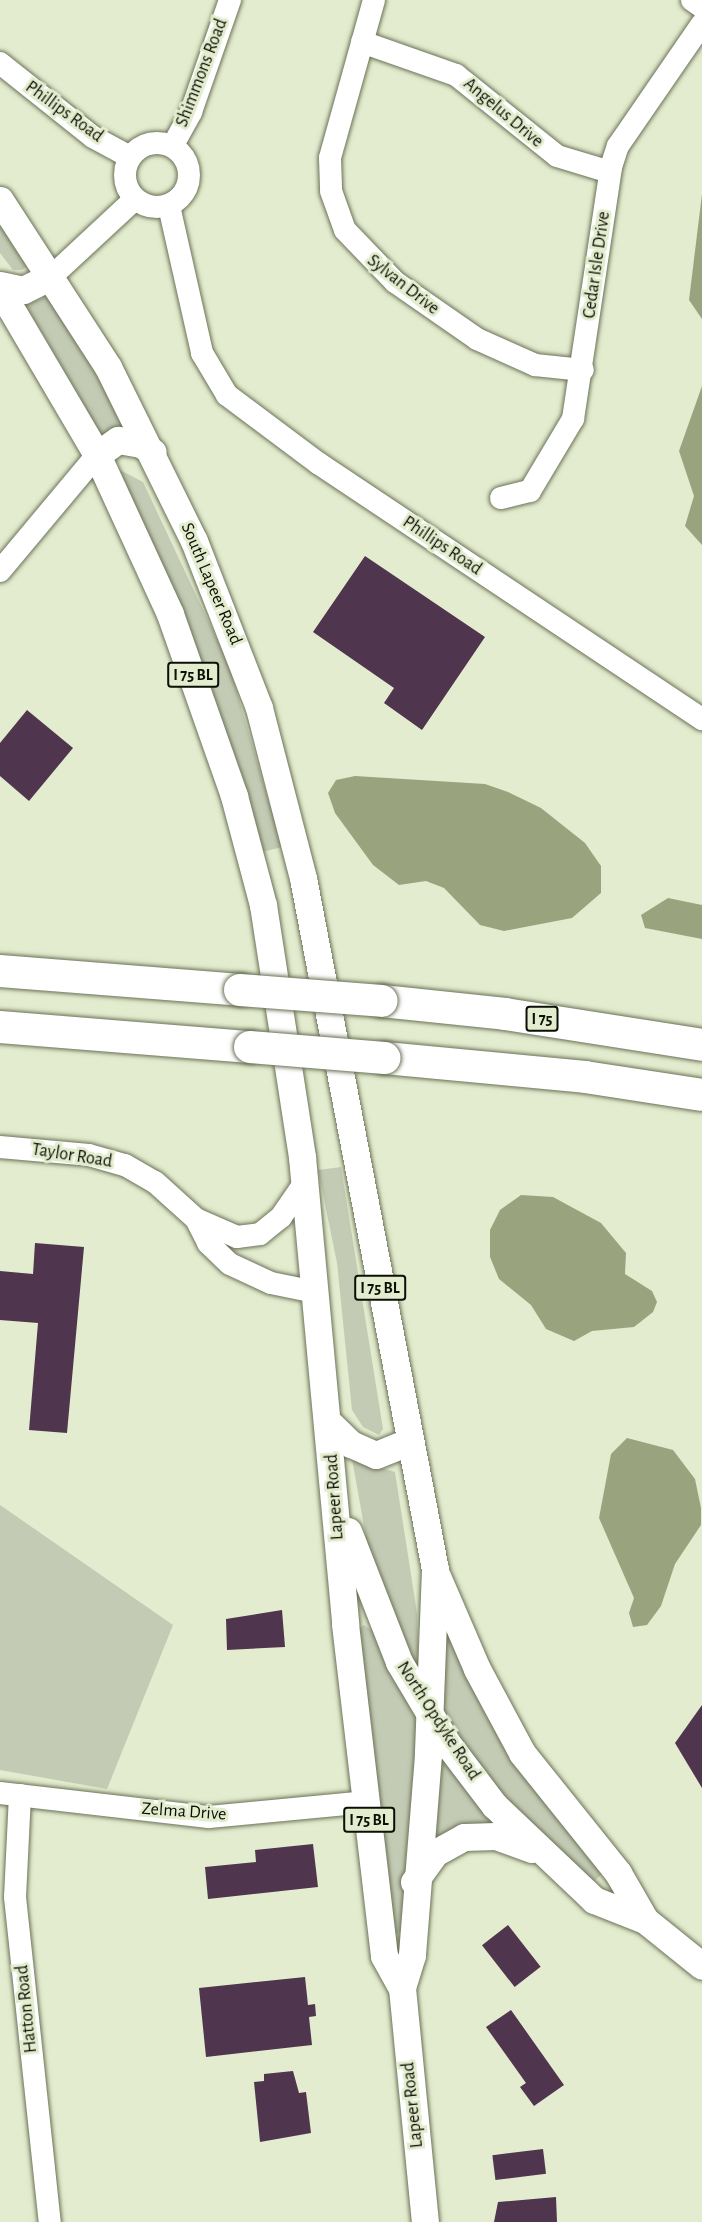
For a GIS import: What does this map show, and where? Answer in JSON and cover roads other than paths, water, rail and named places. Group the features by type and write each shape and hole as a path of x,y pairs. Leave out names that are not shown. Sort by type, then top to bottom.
{"highway":[{"name":"I 75","path":"0,971 381,1001 505,1014 702,1045"},
{"path":"0,1028 385,1058 585,1077 702,1095"}],"main road":[{"name":"South Lapeer Road","path":"0,200 52,276 153,452 214,586 259,708 303,878 326,1007"},
{"path":"0,285 23,290 52,276"},
{"name":"I 75 BL","path":"0,290 97,455"},
{"path":"97,455 118,440 130,440 153,452"},
{"name":"Lapeer Road","path":"97,455 170,614 213,730 263,905 281,1002 305,1182 384,1956 402,1988"},
{"name":"Lapeer Road","path":"326,1007 435,1569 431,1716 414,1882 412,1955 402,1988 425,2222"},
{"path":"328,1422 351,1444 376,1455 410,1442"},
{"name":"North Opdyke Road","path":"335,1487 374,1607 431,1716 463,1766 537,1851 594,1900 645,1920 702,1966"},
{"name":"North Opdyke Road","path":"435,1569 477,1669 517,1744 569,1818 618,1873 645,1920"},
{"path":"414,1882 435,1853 464,1837 496,1836 537,1851"}],"street":[{"name":"Shimmons Road","path":"173,146 191,112 230,0"},
{"name":"Sylvan Drive","path":"374,0 330,158 331,191 345,230 394,282 477,339 535,365 583,370"},
{"path":"692,0 702,7"},
{"name":"Cedar Isle Drive","path":"501,498 530,491 544,473 573,419 583,370 610,172 618,146 702,24"},
{"name":"Angelus Drive","path":"362,42 456,75 557,156 610,172"},
{"name":"Phillips Road","path":"0,63 93,136 130,157"},
{"path":"143,145 173,146 186,159 190,178 183,196 169,206 151,207 135,198 125,171 130,157 143,145"},
{"path":"52,276 135,198"},
{"name":"Phillips Road","path":"169,206 202,353 227,395 318,463 702,719"},
{"path":"0,572 97,455"},
{"name":"Taylor Road","path":"0,1147 116,1161 155,1182 196,1219 237,1237 260,1234 281,1217 305,1182"},
{"name":"Taylor Road","path":"196,1219 208,1243 240,1270 272,1284 315,1292"},
{"name":"Zelma Drive","path":"10,1794 209,1816 367,1802"},
{"name":"Hatton Road","path":"10,1794 15,1897 50,2222"}]}
